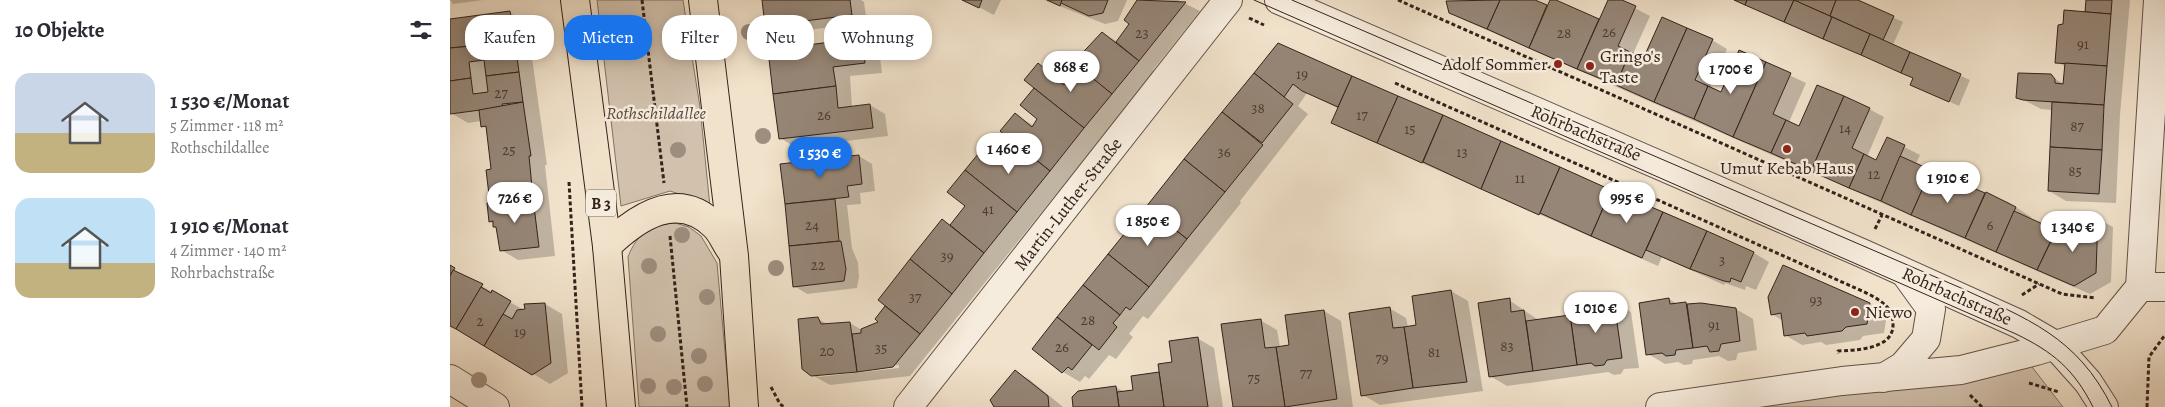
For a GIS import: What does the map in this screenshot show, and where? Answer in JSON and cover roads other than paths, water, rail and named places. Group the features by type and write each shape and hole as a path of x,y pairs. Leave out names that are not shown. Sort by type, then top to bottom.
{"main road":[{"name":"B 3","path":"575,0 607,246 622,407"},
{"path":"703,0 734,256 744,407"},
{"path":"607,246 626,227 645,215 667,208 692,210 715,226 734,256"}],"street":[{"name":"Rohrbachstraße","path":"1279,0 1904,272 2019,324 2055,345 2088,382 2104,407"},
{"path":"1660,407 1842,381 1961,370 2105,330 2117,316 2153,287 2158,0"},
{"name":"Martin-Luther-Straße","path":"908,407 1226,3"},
{"path":"1883,378 1903,366 1926,338 1931,310 1904,272"},
{"path":"450,380 495,407"}],"tram line":[{"path":"1254,0 2016,334 2052,355 2061,363 2078,382 2093,407"},
{"path":"1292,0 1961,288 2008,310 2048,332 2066,346 2083,363 2098,383 2112,407"}],"place":[{"name":"Adolf Sommer","path":"1558,64"},
{"name":"Gringo's Taste","path":"1590,66"},
{"name":"Umut Kebab Haus","path":"1787,149"},
{"name":"Niewo","path":"1855,312"}],"park label":[{"name":"Rothschildallee","path":"656,113"}]}
